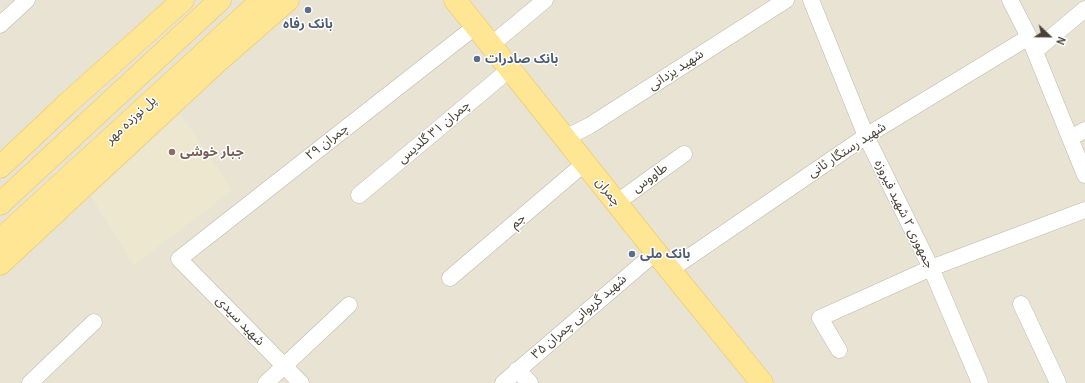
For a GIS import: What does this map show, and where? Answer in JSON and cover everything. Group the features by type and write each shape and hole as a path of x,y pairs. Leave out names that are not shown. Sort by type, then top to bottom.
{"main road":[{"path":"0,166 183,0"},
{"path":"0,204 220,0"},
{"name":"پل نوزده مهر","path":"0,240 262,0"},
{"path":"0,264 218,62 288,0"},
{"name":"چمران","path":"455,0 474,15 491,44 510,69 616,203 762,383"}],"street":[{"path":"0,25 27,0"},
{"path":"491,44 545,0"},
{"name":"شهید یزدانی","path":"565,138 589,126 786,0"},
{"name":"جمهوری ۲ شهید فیروزه","path":"811,0 866,136 931,268 980,383"},
{"path":"1010,0 1032,44 1085,175"},
{"name":"شهید رستگار ثانی","path":"670,270 866,136 1032,44 1085,9"},
{"name":"چمران ۲۹","path":"179,259 474,15"},
{"name":"چمران ۳۱ گلدیس","path":"358,195 510,69"},
{"path":"1070,138 1085,130"},
{"name":"طاووس","path":"616,203 684,154"},
{"name":"جم","path":"450,278 585,163"},
{"path":"839,350 820,318 931,268 1085,210"},
{"name":"شهید گریوانی چمران ۳۵","path":"502,383 656,252"},
{"name":"شهید سیدی","path":"179,259 301,383"},
{"path":"1022,304 1058,383"},
{"path":"266,383 349,305"},
{"path":"30,383 94,322"},
{"path":"517,370 530,383"}],"shaded area":[{"path":"0,0 1085,0 1085,383 0,383"},
{"name":"جبار خوشی","path":"180,114 232,190 134,265 91,196"}],"place":[{"name":"بانک رفاه","path":"308,10"},
{"name":"بانک صادرات","path":"477,59"},
{"name":"جبار خوشی","path":"172,152"},
{"name":"بانک ملی","path":"632,254"}]}
